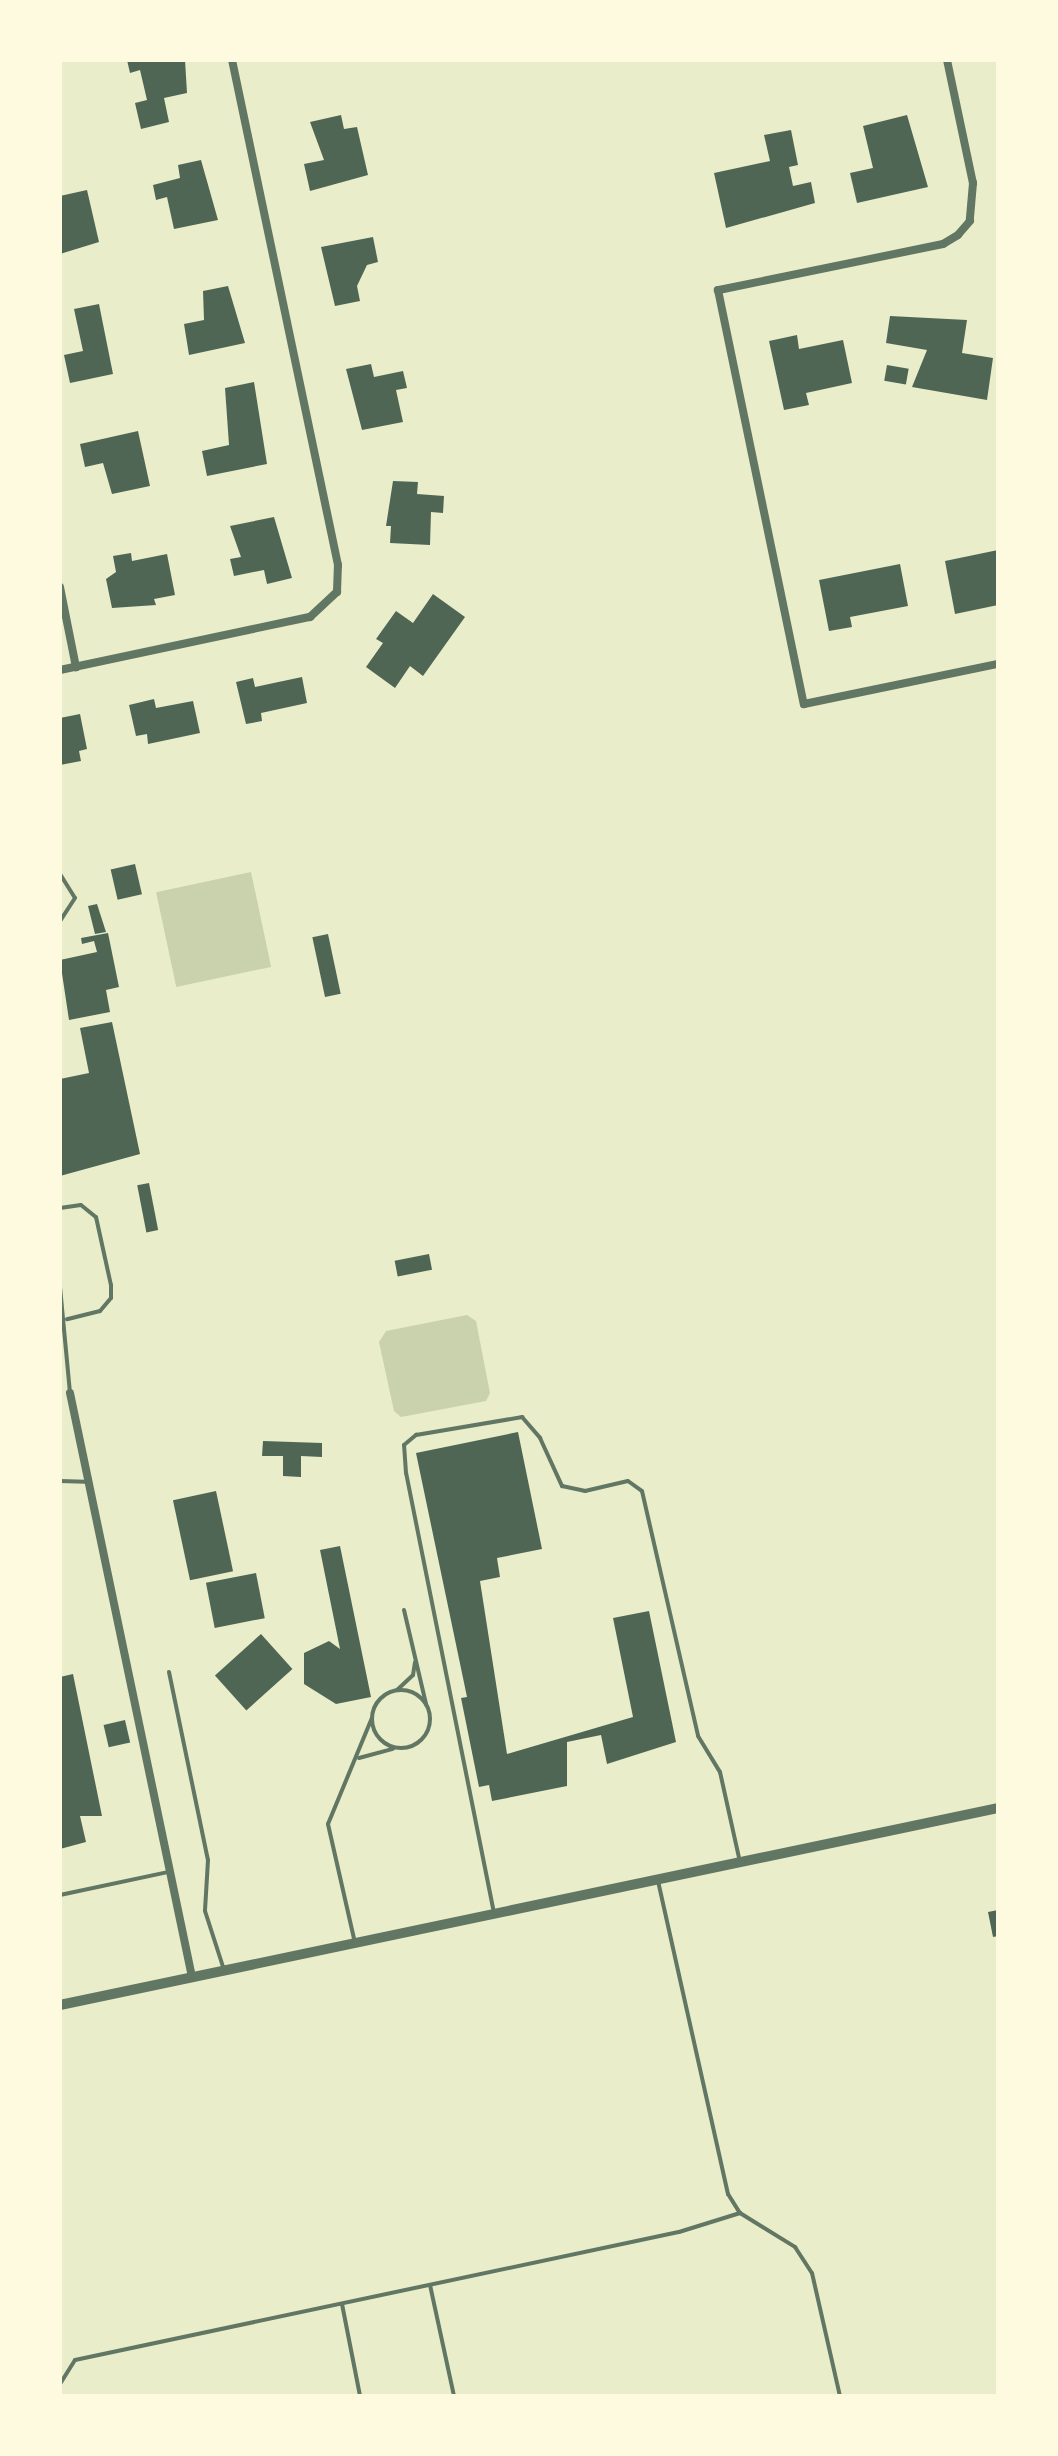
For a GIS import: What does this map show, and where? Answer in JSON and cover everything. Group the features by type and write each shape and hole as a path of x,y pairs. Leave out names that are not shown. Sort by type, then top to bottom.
{"street":[{"path":"60,670 310,617 335,597 338,565 232,60"},
{"path":"947,60 973,183 970,221 943,244 718,290 804,704 998,664"},
{"path":"60,587 76,667"},
{"path":"70,1393 192,1977"},
{"path":"60,2005 998,1808"}],"lane":[{"path":"60,874 75,898 60,920"},
{"path":"60,1208 81,1204 96,1217 111,1285 111,1298 100,1311 67,1319"},
{"path":"60,1287 67,1319 63,1371 70,1393"},
{"path":"494,1913 404,1446 412,1436 505,1416 531,1423 562,1486 585,1491 628,1481 642,1491 698,1736 720,1772 740,1862"},
{"path":"60,1481 87,1482"},
{"path":"359,1758 402,1748 425,1735 428,1708 404,1610"},
{"path":"355,1943 328,1824 359,1758 379,1700 413,1675 416,1658"},
{"path":"170,1672 208,1860 205,1912 224,1970"},
{"path":"396,1691 415,1694 428,1708"},
{"path":"372,1718 378,1737 402,1748"},
{"path":"60,1895 171,1871"},
{"path":"658,1879 728,2194 740,2212 795,2246 812,2273 840,2396"},
{"path":"60,2384 75,2360 679,2232 740,2212"},
{"path":"430,2285 454,2396"},
{"path":"342,2304 360,2396"}],"green space":[{"path":"251,872 271,967 176,987 156,892"},
{"path":"467,1315 476,1321 490,1393 486,1401 401,1417 394,1411 379,1342 386,1331"}],"building":[{"path":"127,60 185,60 187,93 164,98 169,122 141,129 135,103 147,100 140,70 130,73"},
{"path":"341,115 344,129 357,127 368,175 310,191 304,164 324,160 310,122"},
{"path":"907,115 928,187 857,203 850,173 873,168 863,126"},
{"path":"791,130 798,165 789,167 793,186 811,182 815,203 726,228 714,173 770,161 764,135"},
{"path":"201,160 218,220 174,229 167,197 156,200 153,185 180,178 178,165"},
{"path":"87,190 99,242 60,254 60,196"},
{"path":"373,237 378,262 367,265 357,286 360,301 335,306 321,247"},
{"path":"228,286 245,343 189,355 184,324 204,320 203,291"},
{"path":"99,304 113,374 70,383 64,355 83,351 74,309"},
{"path":"890,316 967,320 962,353 993,358 987,400 912,387 927,350 886,343"},
{"path":"797,335 799,349 843,340 852,383 806,393 809,405 784,410 769,341"},
{"path":"371,364 374,377 403,371 407,388 396,390 403,422 362,430 346,369"},
{"path":"887,365 909,369 906,385 884,381"},
{"path":"254,382 267,464 207,476 202,451 229,445 225,388"},
{"path":"138,431 150,486 112,494 103,463 85,467 80,444"},
{"path":"393,481 418,482 417,494 444,496 443,513 431,512 430,545 390,543 391,526 386,526"},
{"path":"274,517 292,578 267,584 264,570 234,576 230,559 241,557 230,526"},
{"path":"998,550 998,605 955,614 945,561"},
{"path":"131,553 132,561 167,554 175,595 154,599 156,605 112,608 106,579 116,572 113,556"},
{"path":"900,564 908,606 850,617 852,627 829,631 819,580"},
{"path":"433,594 465,617 423,676 410,666 395,688 366,667 383,643 376,639 396,611 413,623"},
{"path":"302,677 307,703 261,713 262,721 246,724 236,682 253,678 255,687"},
{"path":"154,699 156,708 193,701 200,733 148,744 147,734 136,736 129,705"},
{"path":"80,714 87,749 79,751 81,761 60,765 60,718"},
{"path":"135,864 142,894 118,900 111,870"},
{"path":"97,904 106,932 95,934 88,906"},
{"path":"108,933 119,987 106,990 110,1012 69,1020 60,960 97,952 94,941 82,944 81,938"},
{"path":"328,934 341,994 325,997 312,937"},
{"path":"112,1022 140,1154 60,1176 60,1079 89,1073 80,1028"},
{"path":"149,1183 158,1230 146,1232 137,1185"},
{"path":"429,1254 432,1270 398,1276 395,1261"},
{"path":"518,1432 542,1549 497,1558 500,1577 480,1581 507,1754 633,1717 613,1618 649,1611 676,1742 607,1764 601,1735 567,1742 567,1786 492,1801 489,1785 479,1787 461,1698 467,1697 416,1453"},
{"path":"263,1441 322,1443 322,1457 301,1456 301,1477 283,1476 283,1456 262,1456"},
{"path":"216,1491 233,1571 190,1580 173,1500"},
{"path":"340,1546 371,1697 336,1704 304,1684 304,1653 329,1641 340,1649 320,1550"},
{"path":"256,1573 265,1618 215,1628 206,1583"},
{"path":"261,1634 292,1669 246,1710 215,1675"},
{"path":"73,1674 102,1816 80,1816 86,1842 60,1849 60,1677"},
{"path":"125,1720 130,1742 109,1747 104,1725"},
{"path":"998,1910 998,1936 993,1937 988,1912"}]}
